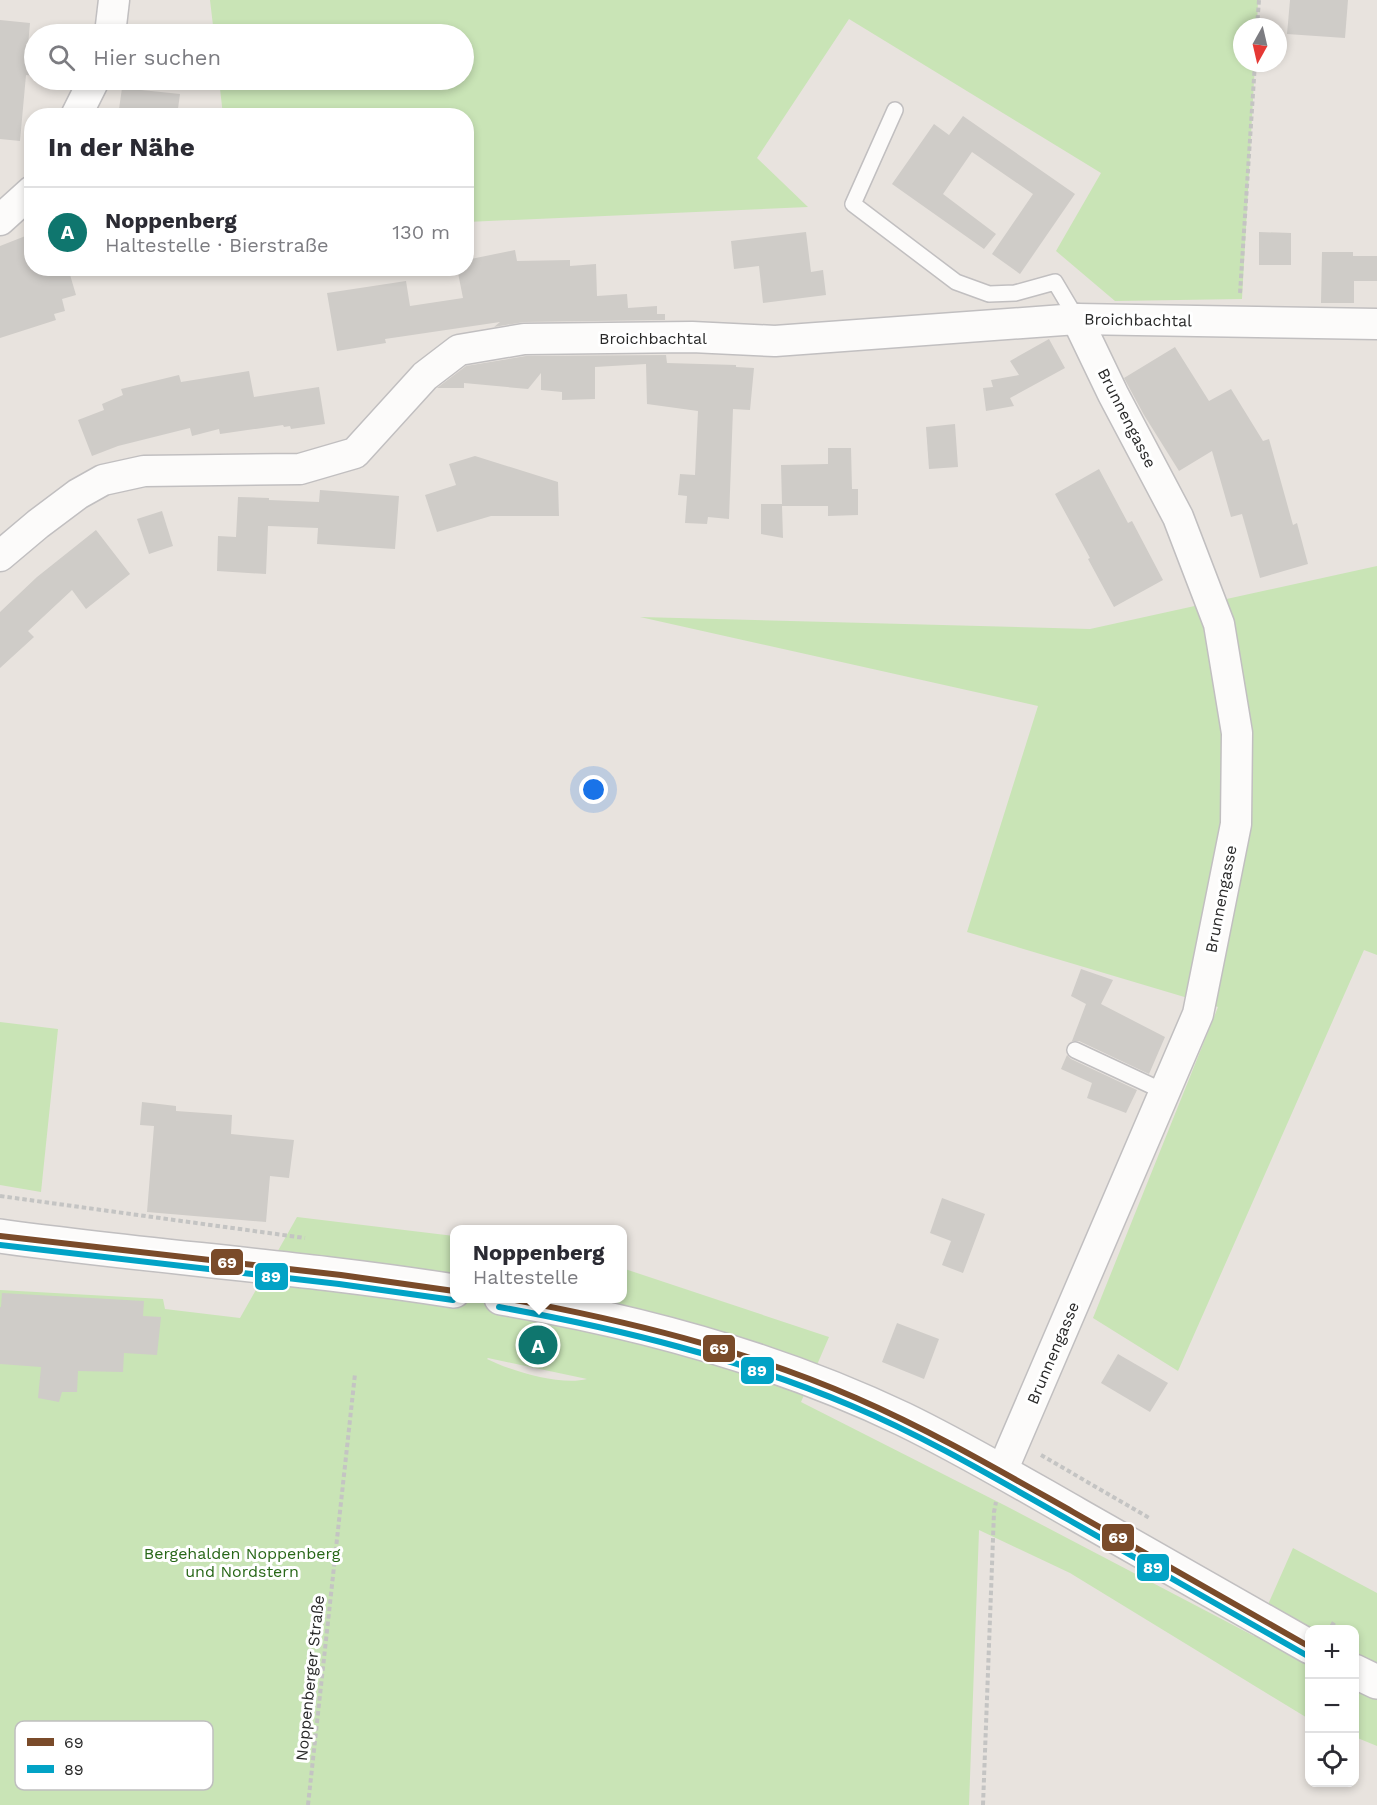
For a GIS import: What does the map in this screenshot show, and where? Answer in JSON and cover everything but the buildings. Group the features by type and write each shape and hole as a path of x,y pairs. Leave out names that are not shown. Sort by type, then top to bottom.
{"main road":[{"path":"0,1236 95,1249 386,1280 450,1290"},
{"path":"528,1303 667,1333 794,1373 903,1419 1002,1472 1305,1644"},
{"path":"1359,1673 1377,1682"}],"street":[{"path":"111,24 114,0"},
{"path":"80,108 89,90"},
{"path":"0,220 24,198"},
{"name":"Broichbachtal","path":"0,556 78,494 103,480 144,471 300,469 355,453 425,376 459,350 524,339 692,337 775,341 1077,319 1377,324"},
{"name":"Brunnengasse","path":"1002,1472 1198,1014 1236,824 1237,733 1219,624 1178,517 1113,394 1077,319"}],"lane":[{"path":"895,110 853,204 956,282 989,294 1015,293 1055,282 1077,319"},
{"path":"1075,1050 1165,1092"}],"path":[{"path":"1258,18 1259,0"},
{"path":"1238,322 1254,72"},
{"path":"0,1196 314,1239"},
{"name":"Noppenberger Straße","path":"308,1805 355,1374"},
{"path":"983,1805 994,1512 1002,1472"}],"green space":[{"path":"210,0 1258,0 1257,18 1233,18 1233,72 1255,72 1242,299 1115,301 1056,251 1101,173 849,19 757,158 808,207 474,222 474,108 222,108 220,90 474,90 474,24 213,24"},
{"path":"1377,566 1377,955 1364,950 1178,1371 1093,1318 1218,1007 967,932 1038,706 640,617 1090,629"},
{"path":"0,1022 58,1029 41,1192 0,1185"},
{"name":"Bergehalden Noppenberg und Nordstern","path":"297,1217 450,1236 450,1303 627,1303 627,1270 829,1337 801,1402 1254,1636 1293,1548 1377,1593 1377,1746 1359,1739 1359,1625 1305,1625 1305,1717 1070,1573 979,1530 969,1805 0,1805 0,1290 163,1299 165,1309 240,1318","holes":["487,1359 587,1379 576,1381 536,1376"]}],"transit line":[{"name":"69","path":"0,1236 341,1275 450,1290"},
{"name":"89","path":"0,1245 339,1284 450,1300"},
{"name":"69","path":"529,1303 639,1326 683,1338 771,1365 856,1398 912,1424 993,1467 1305,1644"},
{"name":"89","path":"499,1307 634,1335 723,1359 809,1389 880,1418 1016,1490 1305,1654"}],"place":[{"name":"Noppenberg","path":"538,1345"}]}
